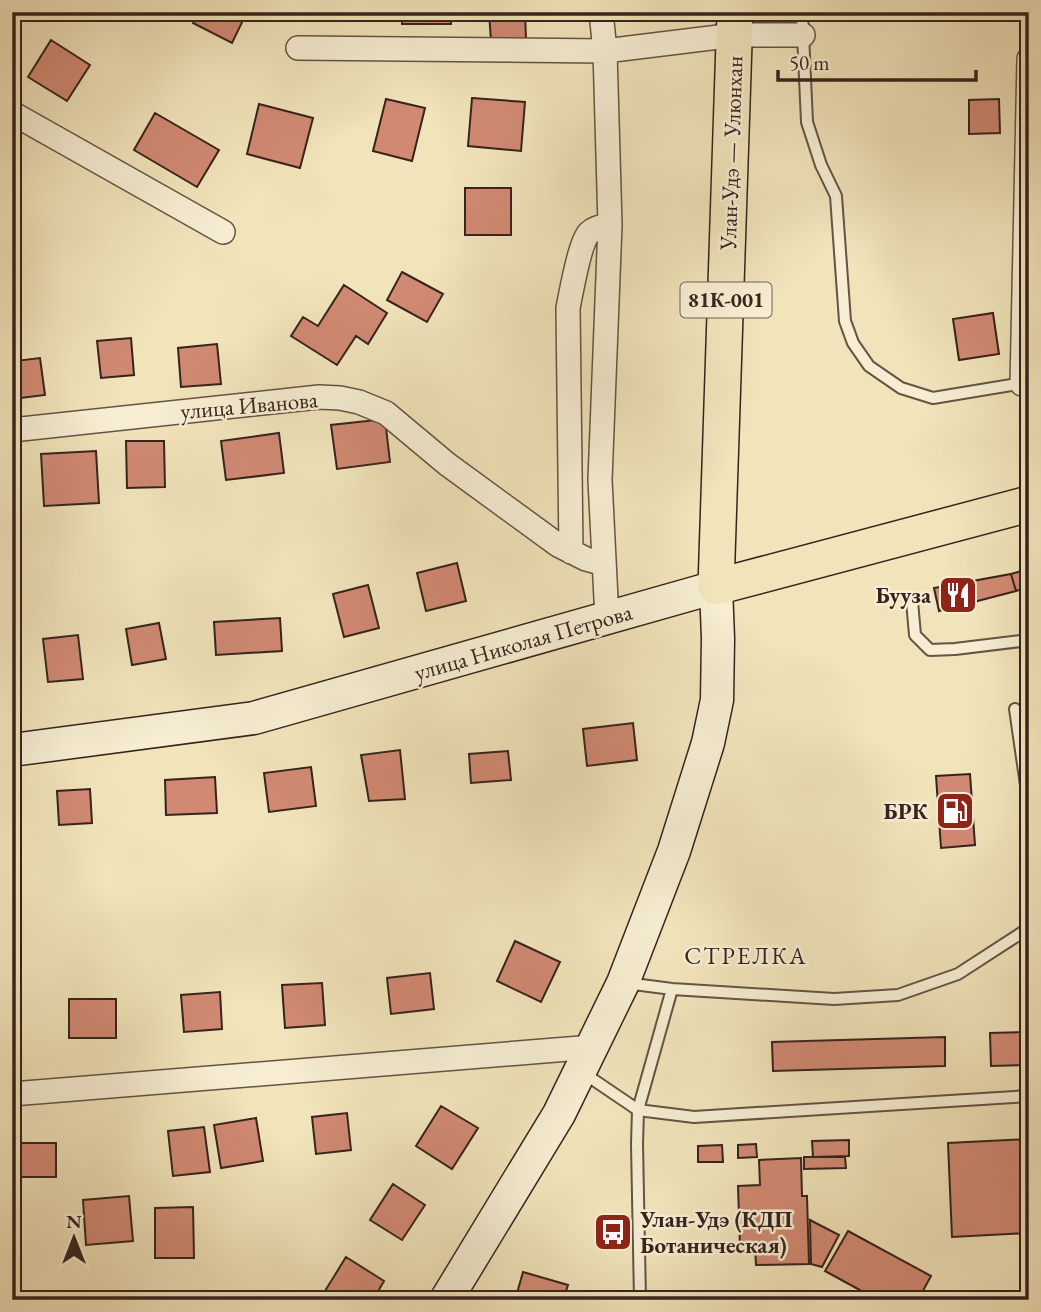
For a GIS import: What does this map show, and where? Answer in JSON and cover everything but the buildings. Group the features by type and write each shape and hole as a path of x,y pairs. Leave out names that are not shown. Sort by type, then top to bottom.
{"main road":[{"name":"Улан-Удэ — Улюнхан","path":"716,587 735,23"},
{"name":"улица Николая Петрова","path":"12,750 254,718 716,587 1029,504"},
{"path":"446,1300 559,1114 587,1059 624,983 674,851 708,743 717,700 716,587"}],"street":[{"path":"601,12 605,51 610,225 600,480 607,619"},
{"path":"298,48 605,51 735,23 803,36"},
{"path":"1025,383 1029,59"},
{"path":"12,113 223,232"},
{"path":"571,552 568,308 586,236 596,228 610,225"},
{"name":"улица Иванова","path":"12,430 319,397 359,402 386,413 447,464 558,545 604,564"},
{"path":"12,1094 587,1059"}],"lane":[{"path":"802,12 807,122 821,165 836,196 845,321 853,343 869,366 901,388 933,398 1025,383"},
{"path":"912,601 915,635 930,650 1029,640"},
{"path":"1015,709 1029,806"},
{"path":"624,983 672,989 834,999 898,995 958,974 1029,929"},
{"path":"640,1300 638,1110 672,989"},
{"path":"587,1059 638,1110 694,1117 1029,1096"}],"place":[{"name":"Бууза","path":"958,595"},
{"name":"БРК","path":"955,811"},
{"name":"Улан-Удэ (КДП Ботаническая)","path":"613,1232"}],"district":[{"name":"СТРЕЛКА","path":"746,956"}]}
